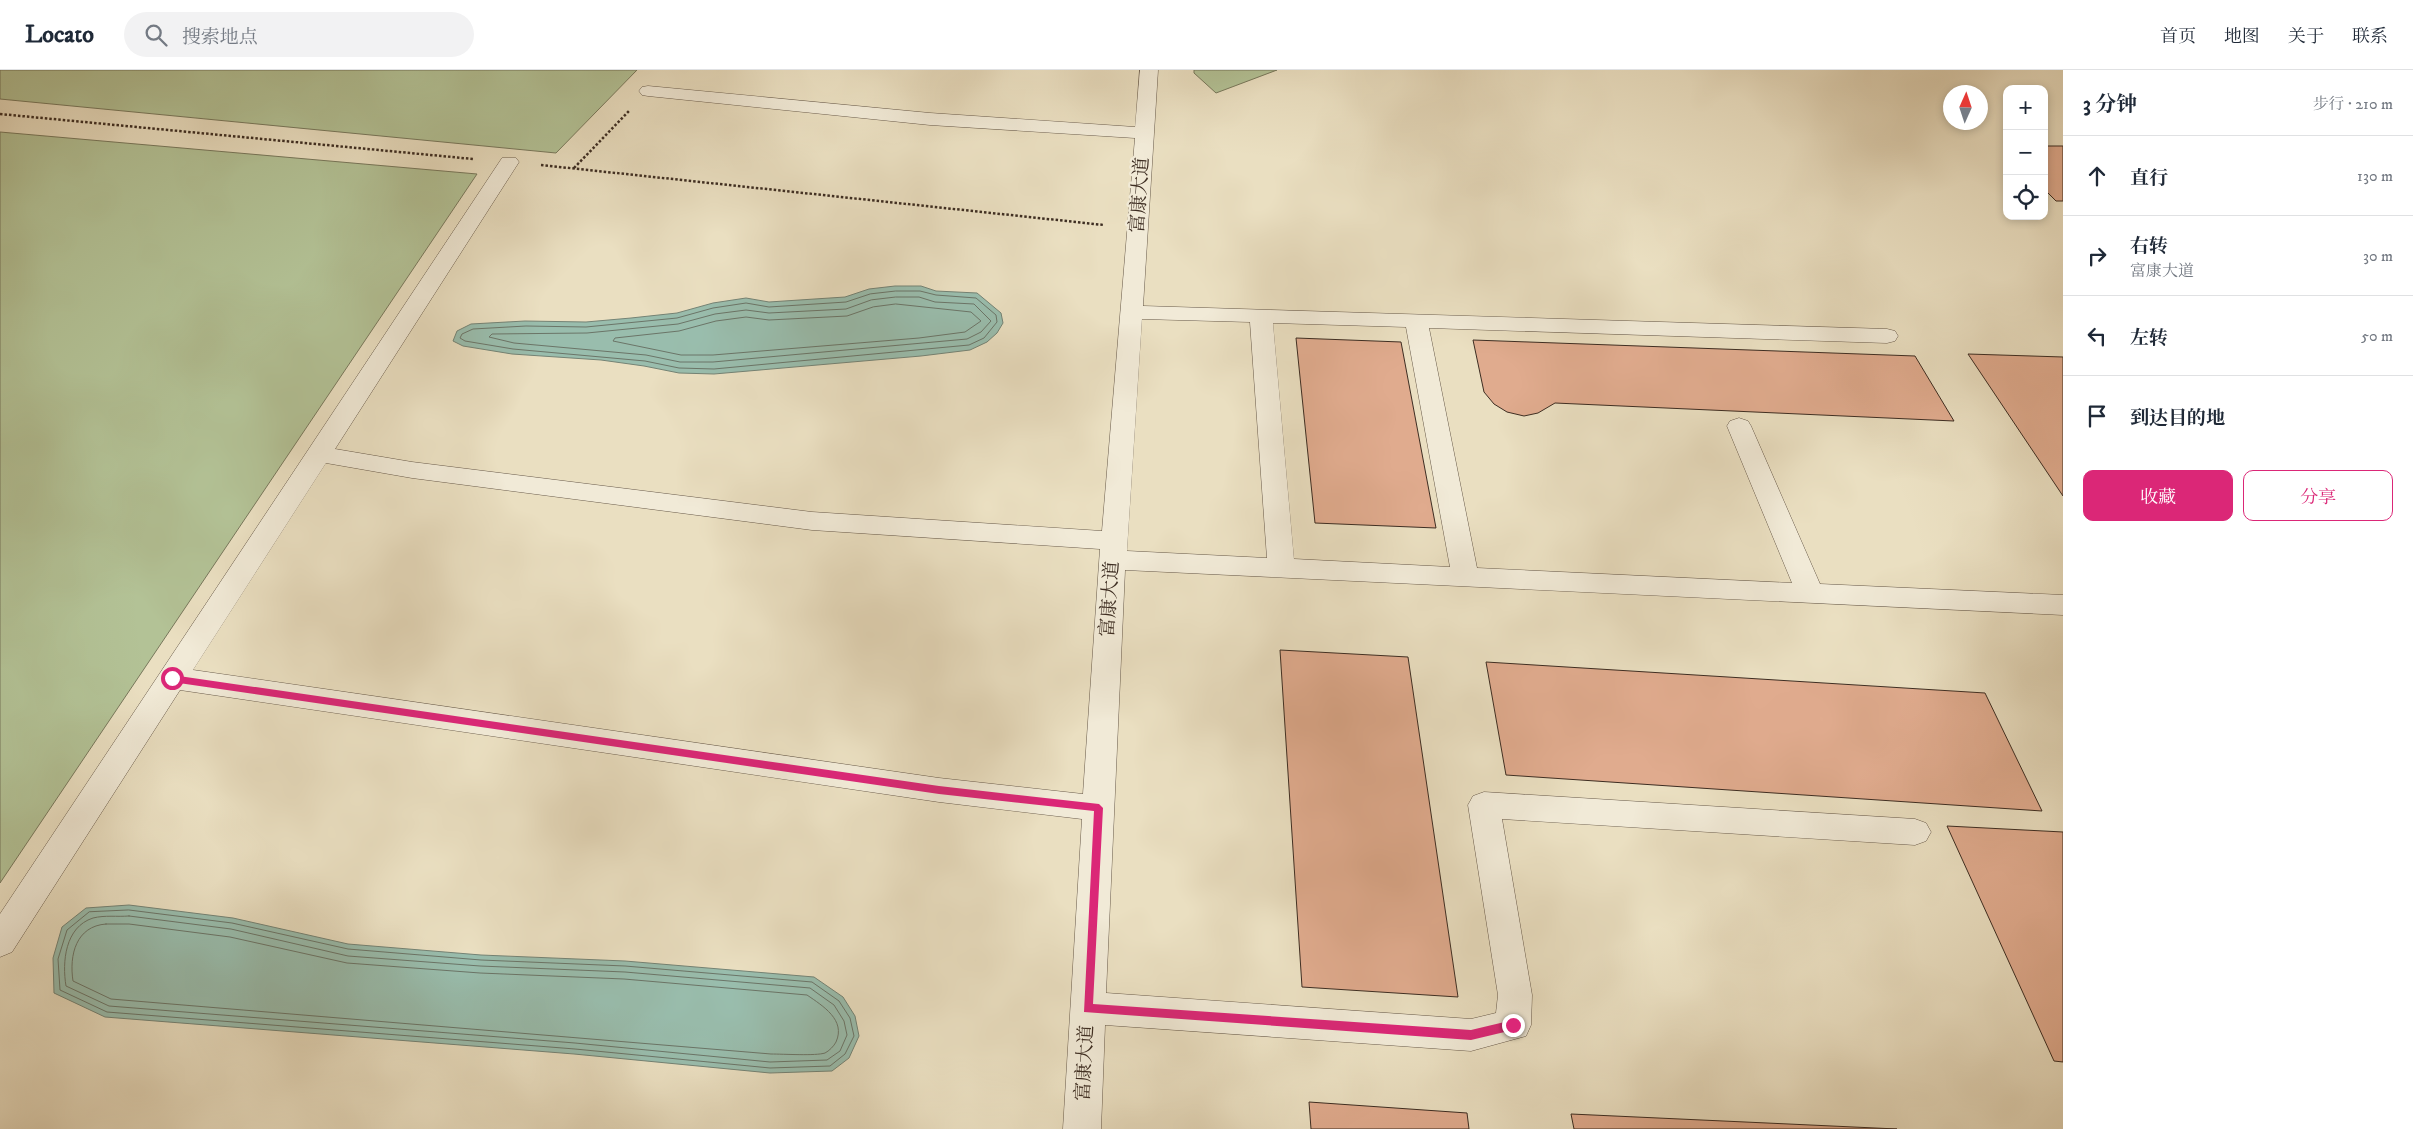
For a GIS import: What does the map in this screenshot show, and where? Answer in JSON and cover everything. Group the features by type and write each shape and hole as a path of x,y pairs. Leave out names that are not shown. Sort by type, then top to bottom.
{"street":[{"name":"富康大道","path":"1082,1129 1114,550 1149,70"},
{"path":"648,91 930,119 1144,133"},
{"path":"0,942 509,162"},
{"path":"1131,312 1886,336"},
{"path":"1261,316 1281,568"},
{"path":"1416,321 1465,577"},
{"path":"1739,426 1810,593"},
{"path":"318,454 412,470 812,520 1281,568 2063,605"},
{"path":"172,678 930,789 1099,808"},
{"path":"1088,1008 1471,1035 1513,1025 1515,995 1484,805 1915,832"}],"path":[{"path":"574,169 648,91"},
{"path":"0,114 509,162 1137,228"}],"shaded area":[{"path":"0,70 637,70 556,153 0,99"},
{"path":"1194,70 1277,70 1216,93 1194,73"},
{"path":"0,132 477,174 0,883"}],"water":[{"path":"921,286 936,291 977,293 1001,313 1003,323 997,333 987,342 970,350 714,374 679,373 601,360 512,354 463,346 453,341 457,331 471,324 525,321 586,322 631,318 677,313 713,303 746,298 769,302 845,297 869,289"},
{"path":"129,905 233,918 348,944 481,955 625,961 814,977 843,997 855,1016 859,1036 849,1058 832,1071 770,1073 574,1054 105,1017 54,993 53,958 62,927 86,908"}],"building":[{"path":"2048,146 2063,146 2063,201 2056,201 2048,193"},
{"path":"1296,338 1401,342 1436,528 1315,523"},
{"path":"1473,340 1915,356 1954,421 1555,403 1538,413 1524,416 1507,412 1494,404 1484,392"},
{"path":"1968,354 2063,357 2063,496"},
{"path":"1280,650 1408,657 1458,997 1302,987"},
{"path":"1486,662 1985,693 2042,811 1506,775"},
{"path":"1947,826 2063,832 2063,1062 2054,1061"},
{"path":"1309,1102 1467,1113 1469,1129 1311,1129"},
{"path":"1571,1114 1897,1129 1574,1129"}],"route":[{"path":"172,678 939,790 1099,808 1088,1008 1471,1035 1513,1025"}]}
